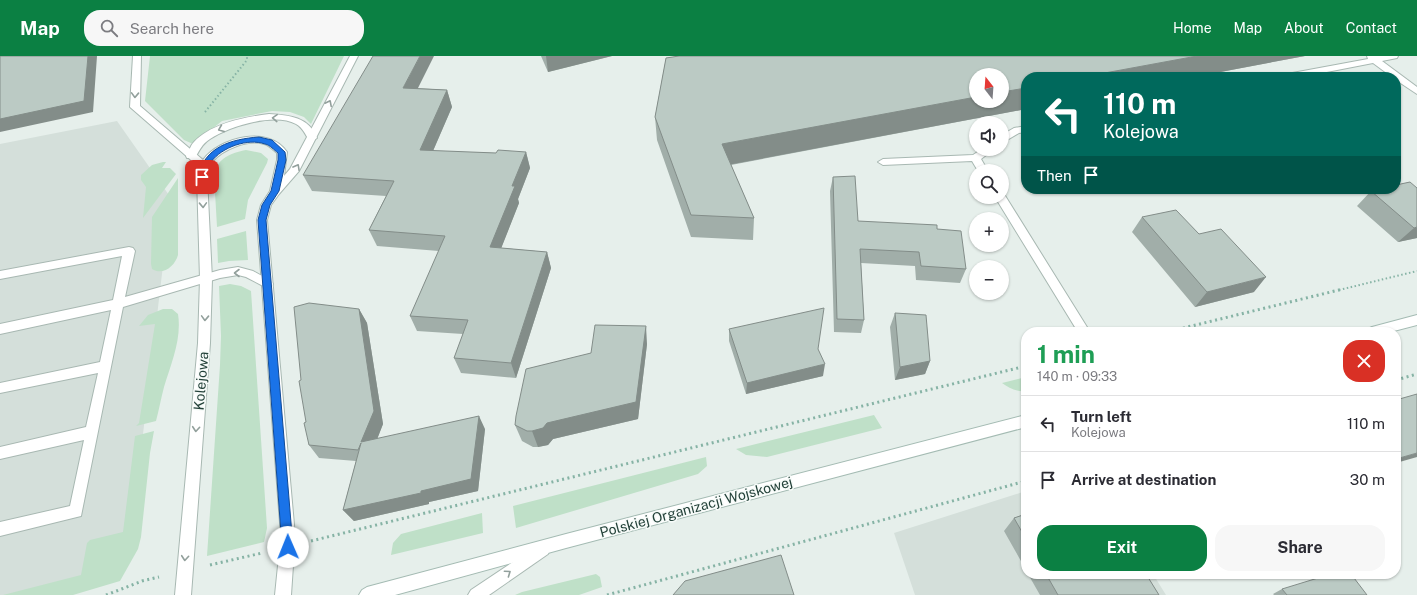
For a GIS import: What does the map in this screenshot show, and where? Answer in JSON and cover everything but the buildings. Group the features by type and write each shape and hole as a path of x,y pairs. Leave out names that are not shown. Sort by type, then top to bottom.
{"street":[{"path":"137,56 135,106 204,166 209,159 231,144 259,140 270,142 282,152 282,160 275,191"},
{"path":"283,595 288,536 262,220 266,205 275,191 294,171 354,56"},
{"path":"1309,72 1372,58 1394,56"},
{"path":"1372,58 1391,72"},
{"path":"1401,79 1417,91"},
{"path":"191,156 197,145 214,132 235,122 258,118 276,117 295,120 308,128 312,138"},
{"path":"1009,135 1021,129"},
{"path":"883,162 976,158 979,156"},
{"path":"976,158 979,164"},
{"name":"Kolejowa","path":"183,595 204,343 206,279 202,177 204,166"},
{"path":"1004,204 1081,327"},
{"path":"0,275 128,251 76,511 0,529"},
{"path":"0,329 118,304 206,279 238,272 249,274 267,284"},
{"path":"1391,327 1417,320"},
{"path":"0,388 105,366"},
{"name":"Polskiej Organizacji Wojskowej","path":"367,595 1021,422"},
{"path":"0,453 92,432"},
{"path":"476,595 546,547"}],"path":[{"path":"204,113 247,60 247,56"},
{"path":"1187,327 1417,271"},
{"path":"312,541 1021,367"},
{"path":"1401,379 1417,374"},
{"path":"607,595 1021,482"},
{"path":"206,566 262,553"},
{"path":"106,595 142,581"}],"shaded area":[{"path":"117,121 171,198 131,535 98,577 31,595 0,595 0,144"},
{"path":"1021,493 1021,579 1156,579 1166,595 915,595 894,533"}],"green space":[{"path":"150,56 344,56 311,124 304,117 290,112 272,111 222,121 193,144 184,140 145,101"},
{"path":"246,150 261,153 268,159 267,163 248,200 245,219 217,227 214,175 216,169 221,160 235,153"},
{"path":"166,162 162,168 170,168 176,174 143,218 146,187 141,180 141,175 152,165"},
{"path":"178,178 178,255 174,263 168,269 164,271 156,271 152,269 151,264 152,217"},
{"path":"246,231 248,260 218,263 217,239"},
{"path":"230,284 241,286 251,291 267,528 264,542 207,556 220,365 221,336 219,286"},
{"path":"163,309 172,309 178,314 179,323 175,351 156,421 136,426 139,423 155,324 139,326 148,315"},
{"path":"1021,378 1021,391 1013,389 1002,383"},
{"path":"874,415 882,428 767,457 746,455 736,449"},
{"path":"154,431 150,453 141,537 138,549 120,581 73,595 3,595 81,575 87,543 90,540 123,532 135,436"},
{"path":"706,457 707,466 698,474 516,528 513,506"},
{"path":"482,513 483,533 391,555 393,543 401,534"},
{"path":"596,574 600,577 602,587 579,595 515,595 522,592"}],"route":[{"path":"202,177 204,166 209,159 231,144 259,140 270,142 282,152 282,160 275,191 266,205 262,220 288,547"}]}
